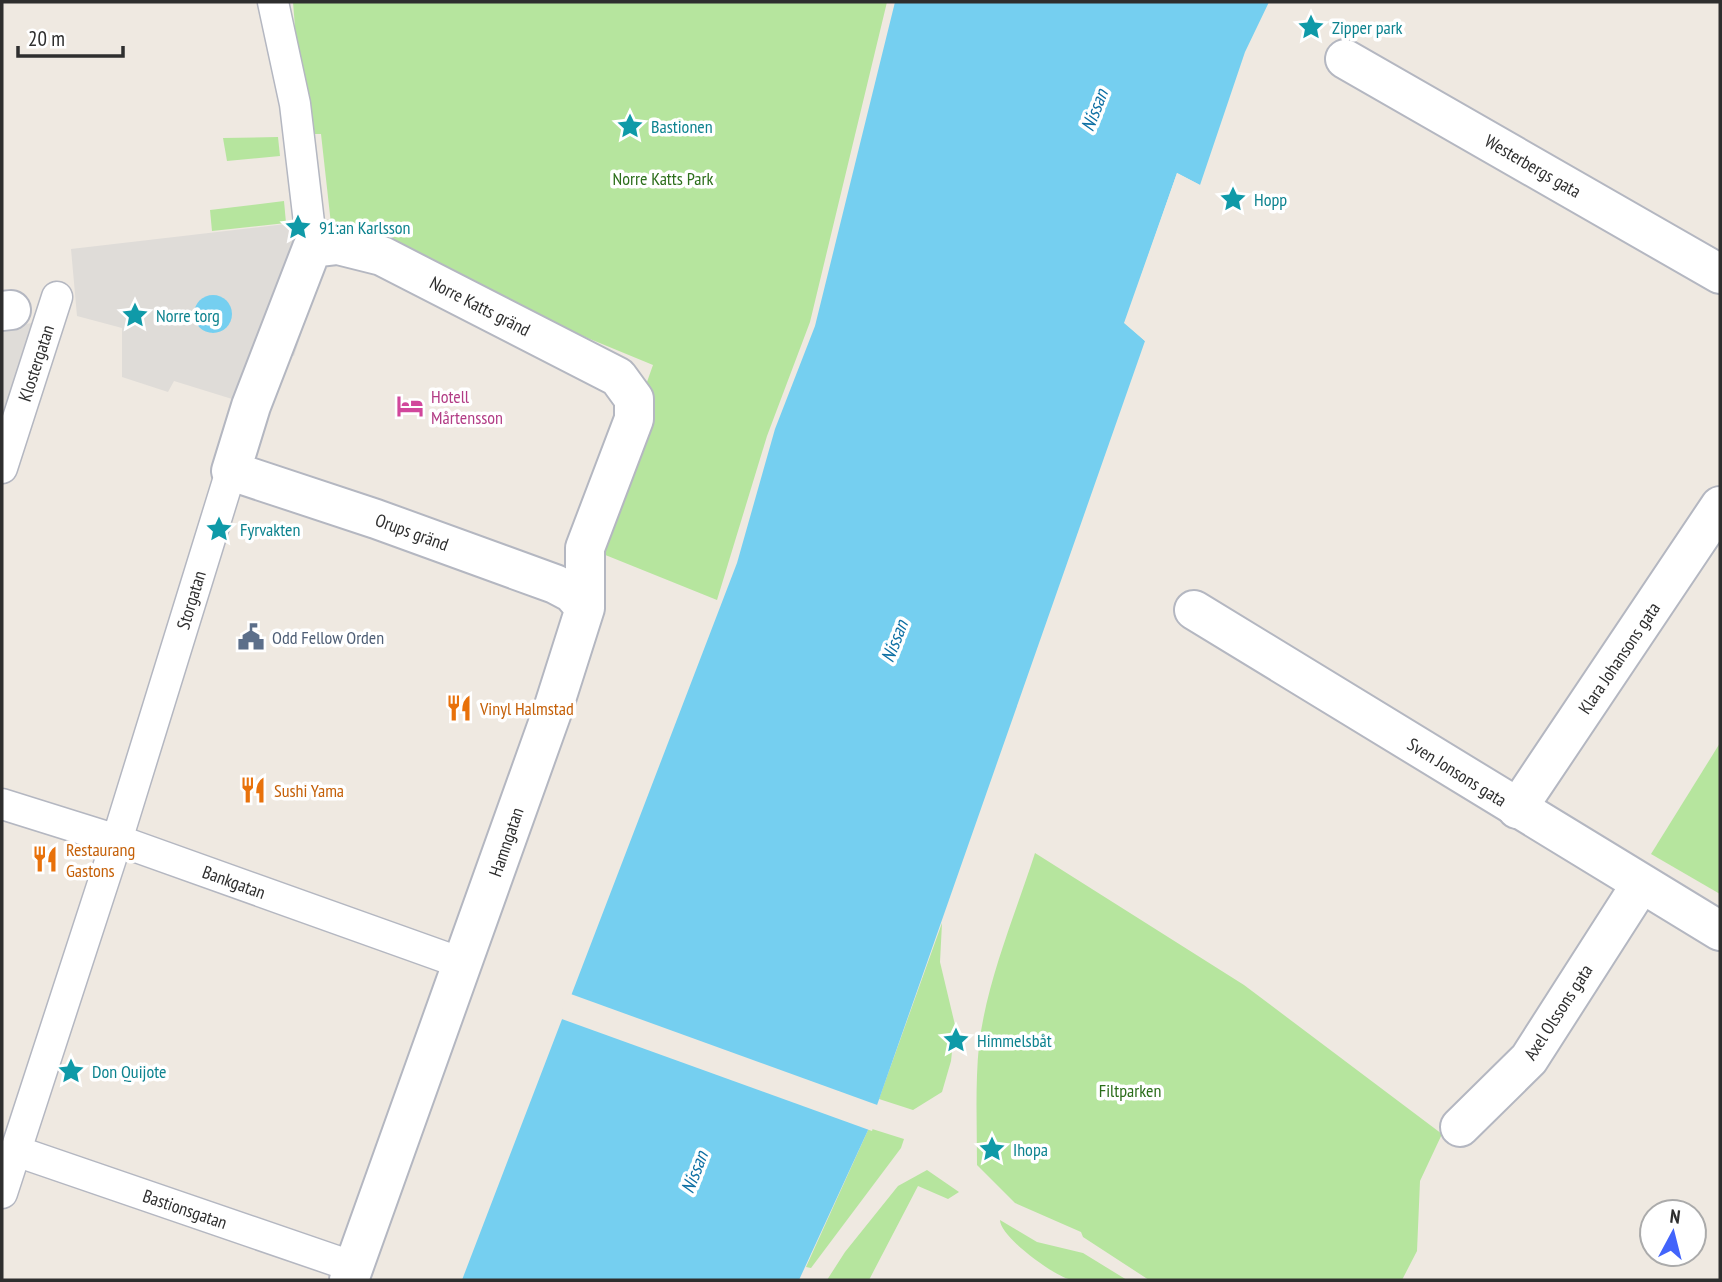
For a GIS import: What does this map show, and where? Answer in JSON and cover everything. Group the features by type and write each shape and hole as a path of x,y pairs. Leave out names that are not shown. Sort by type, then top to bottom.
{"street":[{"name":"Storgatan","path":"2,1193 117,840 251,406 312,248 295,104 273,2"},
{"name":"Westerbergs gata","path":"1345,59 1718,267"},
{"name":"Norre Katts gränd","path":"312,248 338,244 382,256 618,377 634,399"},
{"name":"Klostergatan","path":"2,468 66,295 6,310"},
{"name":"Hamngatan","path":"351,1274 552,712 585,608 585,548 634,419 634,399"},
{"name":"Orups gränd","path":"231,471 376,519 555,584 572,593 585,608"},
{"name":"Klara Johansons gata","path":"1517,809 1720,506"},
{"name":"Sven Jonsons gata","path":"1194,610 1720,931"},
{"name":"Bankgatan","path":"2,804 117,840 464,964"},
{"name":"Axel Olssons gata","path":"1460,1127 1529,1059 1640,884"},
{"name":"Bastionsgatan","path":"16,1152 351,1274"}],"green space":[{"name":"Norre Katts Park","path":"293,2 887,2 810,322 767,436 717,600 588,548 653,365 332,233 321,134 309,134 300,90"},
{"path":"278,137 280,156 227,161 223,138"},
{"path":"284,201 286,223 212,231 210,210"},
{"path":"1720,743 1720,894 1651,854"},
{"name":"Filtparken","path":"1035,853 1244,985 1442,1134 1420,1181 1417,1251 1402,1280 1149,1280 1083,1237 1081,1232 1015,1203 977,1165 977,1075 983,1021 1002,948"},
{"path":"942,923 940,962 955,1025 951,1061 942,1092 913,1110 879,1099"},
{"path":"869,1128 904,1139 901,1148 811,1268 806,1267"},
{"path":"927,1170 959,1192 948,1199 918,1186 869,1280 827,1280 845,1252 898,1186"},
{"path":"1000,1220 1037,1242 1083,1253 1127,1280 1079,1281 1064,1277 1018,1246 1002,1227"}],"shaded area":[{"name":"Norre torg","path":"329,219 330,245 294,356 280,354 245,403 174,381 168,392 122,377 122,328 77,316 71,249","holes":["213,295 228,303 231,315 223,330 211,333 201,299"]},
{"path":"38,322 2,435 2,328"}],"water":[{"name":"Nissan","path":"895,2 1269,2 1245,52 1200,185 1177,173 1125,323 1145,341 869,1128 799,1280 462,1280 737,563 775,429 815,326"},
{"path":"213,295 226,301 232,314 226,327 213,333 200,327 194,314 200,301"}],"pier":[{"path":"1177,173 1200,185 1199,188 1179,178 1129,322 1146,337 1145,341 1124,323"},
{"path":"568,993 880,1106 872,1131 559,1018"}],"place":[{"name":"Zipper park","path":"1311,27"},
{"name":"Bastionen","path":"630,126"},
{"name":"Hopp","path":"1233,199"},
{"name":"91:an Karlsson","path":"298,227"},
{"name":"Norre torg","path":"135,315"},
{"name":"Hotell Mårtensson","path":"410,406"},
{"name":"Fyrvakten","path":"219,529"},
{"name":"Odd Fellow Orden","path":"251,637"},
{"name":"Vinyl Halmstad","path":"459,708"},
{"name":"Sushi Yama","path":"253,790"},
{"name":"Restaurang Gastons","path":"45,859"},
{"name":"Himmelsbåt","path":"956,1040"},
{"name":"Don Quijote","path":"71,1071"},
{"name":"Ihopa","path":"992,1149"}]}
